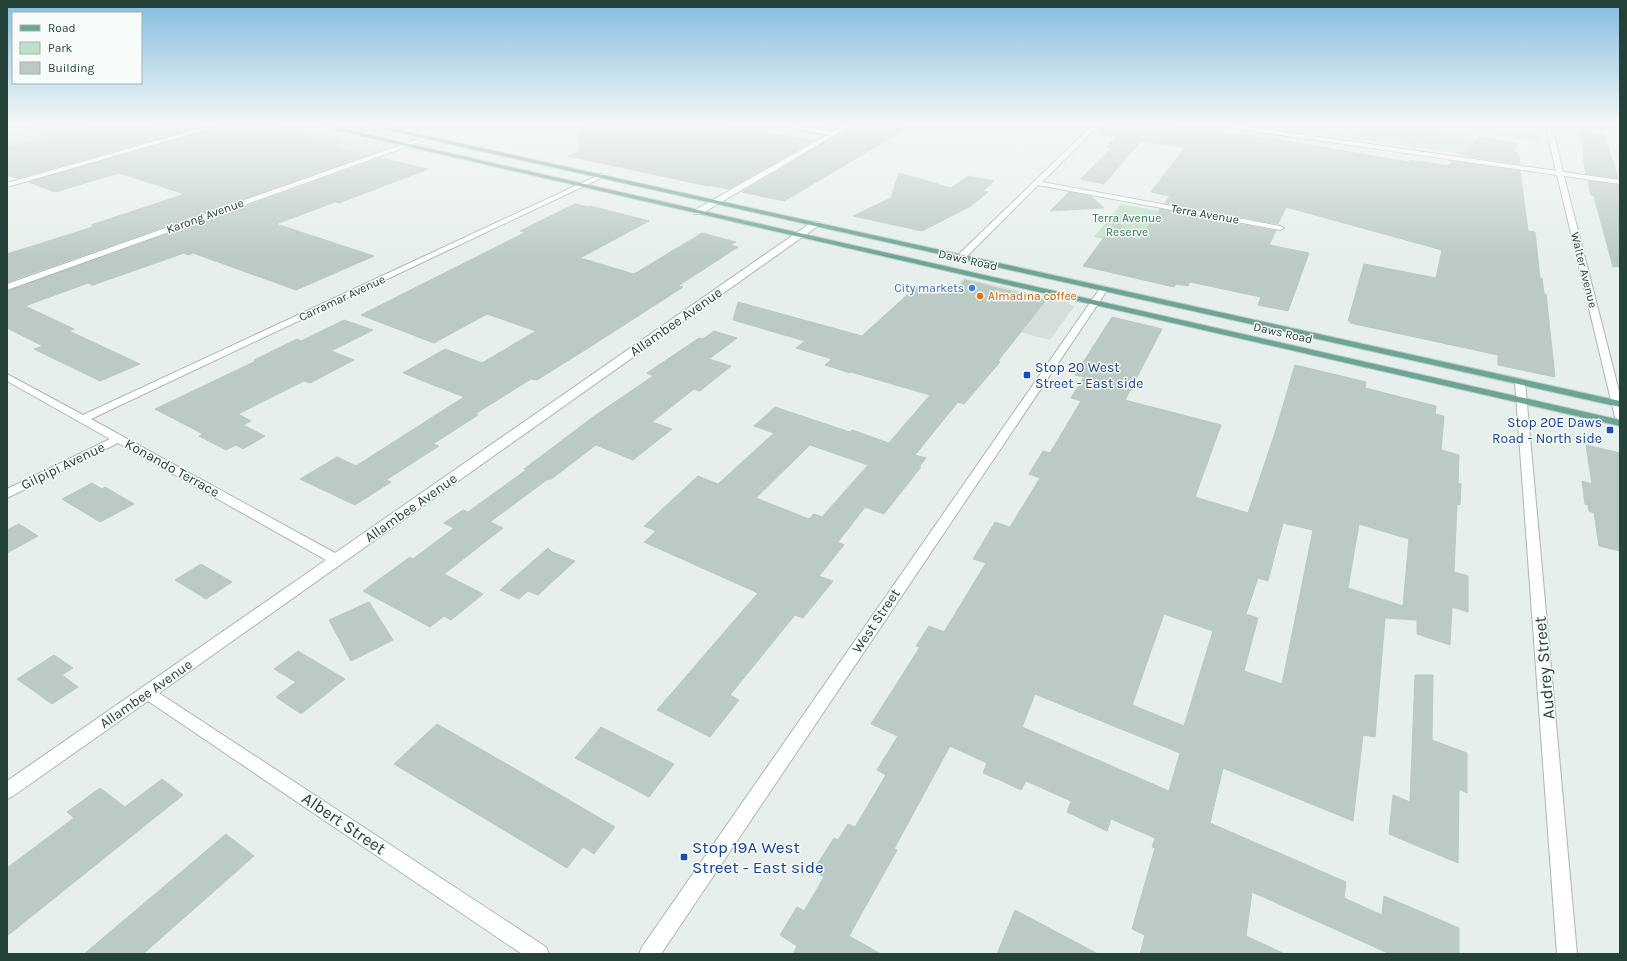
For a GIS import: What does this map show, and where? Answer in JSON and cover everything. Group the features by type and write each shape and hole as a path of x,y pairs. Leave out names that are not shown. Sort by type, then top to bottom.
{"main road":[{"name":"Daws Road","path":"506,168 1620,423"},
{"name":"Daws Road","path":"563,168 1618,404"}],"street":[{"path":"7,185 68,168"},
{"name":"Karong Avenue","path":"7,287 341,168"},
{"path":"698,212 775,168"},
{"path":"961,257 1052,168"},
{"path":"1519,168 1620,182"},
{"name":"Walter Avenue","path":"1559,168 1620,417"},
{"name":"Carramar Avenue","path":"83,419 601,176"},
{"name":"Terra Avenue","path":"1036,183 1280,228"},
{"name":"Allambee Avenue","path":"7,791 815,224"},
{"name":"West Street","path":"649,954 1104,289"},
{"name":"Konando Terrace","path":"7,377 337,560"},
{"name":"Audrey Street","path":"1520,382 1567,954"},
{"name":"Gilpipi Avenue","path":"7,494 118,439"},
{"name":"Albert Street","path":"148,692 539,954"}],"shaded area":[{"path":"7,168 56,168 17,179 7,175"},
{"path":"244,168 334,168 295,182"},
{"path":"964,278 1065,301 1074,307 1050,340 932,310"}],"green space":[{"name":"Terra Avenue Reserve","path":"1121,204 1158,211 1134,245 1094,237"}],"building":[{"path":"7,168 54,168 18,178 7,175"},
{"path":"77,168 332,168 7,282 7,254 96,226 91,225 185,194 119,173 55,192 29,182"},
{"path":"353,168 428,169 339,203 335,202 276,224 374,256 296,290 193,253 188,255 184,253 93,285 88,283 25,306 74,329 69,331 140,364 100,381 34,349 43,346 7,328 7,291"},
{"path":"623,168 766,168 729,189 710,185 708,186"},
{"path":"782,168 840,168 784,201 742,192"},
{"path":"1092,168 1118,168 1104,184 1081,179"},
{"path":"1170,168 1499,168 1520,171 1528,231 1535,232 1540,278 1542,278 1544,294 1546,294 1555,377 1498,365 1498,355 1350,323 1350,321 1348,321 1364,264 1436,278 1442,250 1286,207 1278,224 1165,203 1170,196 1151,192"},
{"path":"1585,168 1615,168 1618,178 1586,174"},
{"path":"899,173 951,188 968,176 994,181 983,191 988,192 971,206 922,231 853,216 891,198"},
{"path":"1588,181 1620,185 1620,266 1613,267 1594,196 1591,195"},
{"path":"1069,192 1092,197 1104,208 1050,211"},
{"path":"575,204 588,207 590,206 649,221 580,258 634,274 702,233 736,242 730,245 738,247 678,286 683,287 593,345 537,380 531,379 475,414 478,415 433,444 439,446 386,480 391,482 355,505 300,479 337,457 356,466 464,397 403,373 445,349 482,363 536,331 487,314 434,343 361,315 526,232 520,231"},
{"path":"1160,209 1276,231 1269,245 1309,253 1288,311 1258,305 1261,297 1190,282 1188,286 1176,284 1174,287 1083,266 1116,221 1137,241"},
{"path":"965,280 1046,300 998,361 1000,362 964,404 958,402 915,455 926,458 919,467 921,467 884,514 865,507 838,542 844,545 819,576 833,581 803,618 795,615 730,695 739,700 710,737 657,710 758,593 644,542 656,531 644,526 698,476 718,484 774,433 754,426 775,407 850,432 852,430 889,443 930,395 825,365 832,359 796,348 805,341 733,320 738,302 862,336 917,286 952,294","holes":["810,445 868,465 822,517 814,514 809,519 756,498"]},
{"path":"1112,317 1162,329 1125,400 1221,425 1195,497 1248,513 1274,436 1295,365 1366,382 1365,388 1436,406 1435,414 1444,416 1441,450 1459,455 1458,483 1461,484 1460,505 1457,504 1454,572 1468,576 1468,612 1452,607 1450,645 1417,634 1417,620 1385,618 1375,737 1363,735 1353,821 1223,768 1210,823 1346,882 1344,898 1382,915 1384,896 1459,928 1459,954 1390,954 1252,892 1246,936 1285,954 1140,954 1145,935 1132,929 1155,848 1152,847 1155,838 1111,819 1107,831 1067,812 1071,801 1026,781 1021,790 983,773 987,763 950,746 894,849 897,850 849,936 881,954 793,954 797,946 780,935 797,907 804,911 824,877 813,871 834,838 838,840 848,824 855,827 886,775 877,770 898,736 871,724 920,647 916,646 929,626 944,632 986,563 973,559 995,522 1010,527 1040,478 1029,474 1043,451 1050,453 1081,401 1071,398 1084,377 1075,375","holes":["1283,523 1313,530 1282,684 1244,671 1258,618 1246,614 1258,578 1268,581","1359,524 1409,539 1403,606 1348,588","1164,614 1213,631 1184,726 1132,705","1035,694 1180,753 1169,791 1022,727"]},
{"path":"344,320 373,330 331,351 354,360 310,383 304,381 238,414 251,421 243,425 265,436 243,449 236,445 226,450 199,436 203,434 155,409 256,361 254,360 297,339 301,341"},
{"path":"714,331 737,338 709,359 731,366 700,391 694,389 652,422 672,429 633,460 596,445 550,480 548,479 490,522 503,528 444,574 483,594 451,620 444,616 430,627 363,591 410,557 413,559 454,528 444,523 463,510 468,512 526,470 524,469 593,417 653,376 647,373 699,338 703,339"},
{"path":"1586,445 1620,453 1620,551 1599,546 1594,513 1589,511 1588,505 1585,504 1582,481 1592,484"},
{"path":"92,483 102,489 105,487 134,504 100,522 62,499"},
{"path":"19,524 38,536 7,553 7,530"},
{"path":"548,548 552,552 575,561 538,595 528,591 519,599 500,590"},
{"path":"201,564 232,582 206,599 175,580"},
{"path":"369,602 393,640 351,661 329,620"},
{"path":"298,651 345,679 301,714 276,697 296,682 274,669"},
{"path":"54,655 73,668 62,675 78,687 52,704 17,679"},
{"path":"1415,675 1433,675 1432,740 1467,753 1467,793 1459,789 1458,863 1389,834 1393,795 1410,802"},
{"path":"437,724 615,827 594,854 583,847 567,868 394,764"},
{"path":"601,727 674,764 649,797 575,758"},
{"path":"162,779 183,795 7,936 7,868 74,818 67,812 100,788 125,807"},
{"path":"226,834 254,856 143,954 84,954"},
{"path":"1015,910 1098,954 997,954"}],"place":[{"name":"City markets","path":"972,288"},
{"name":"Almadina coffee","path":"980,296"},
{"name":"Stop 20 West Street - East side","path":"1027,375"},
{"name":"Stop 20E Daws Road - North side","path":"1610,430"},
{"name":"Stop 19A West Street - East side","path":"684,857"}]}
